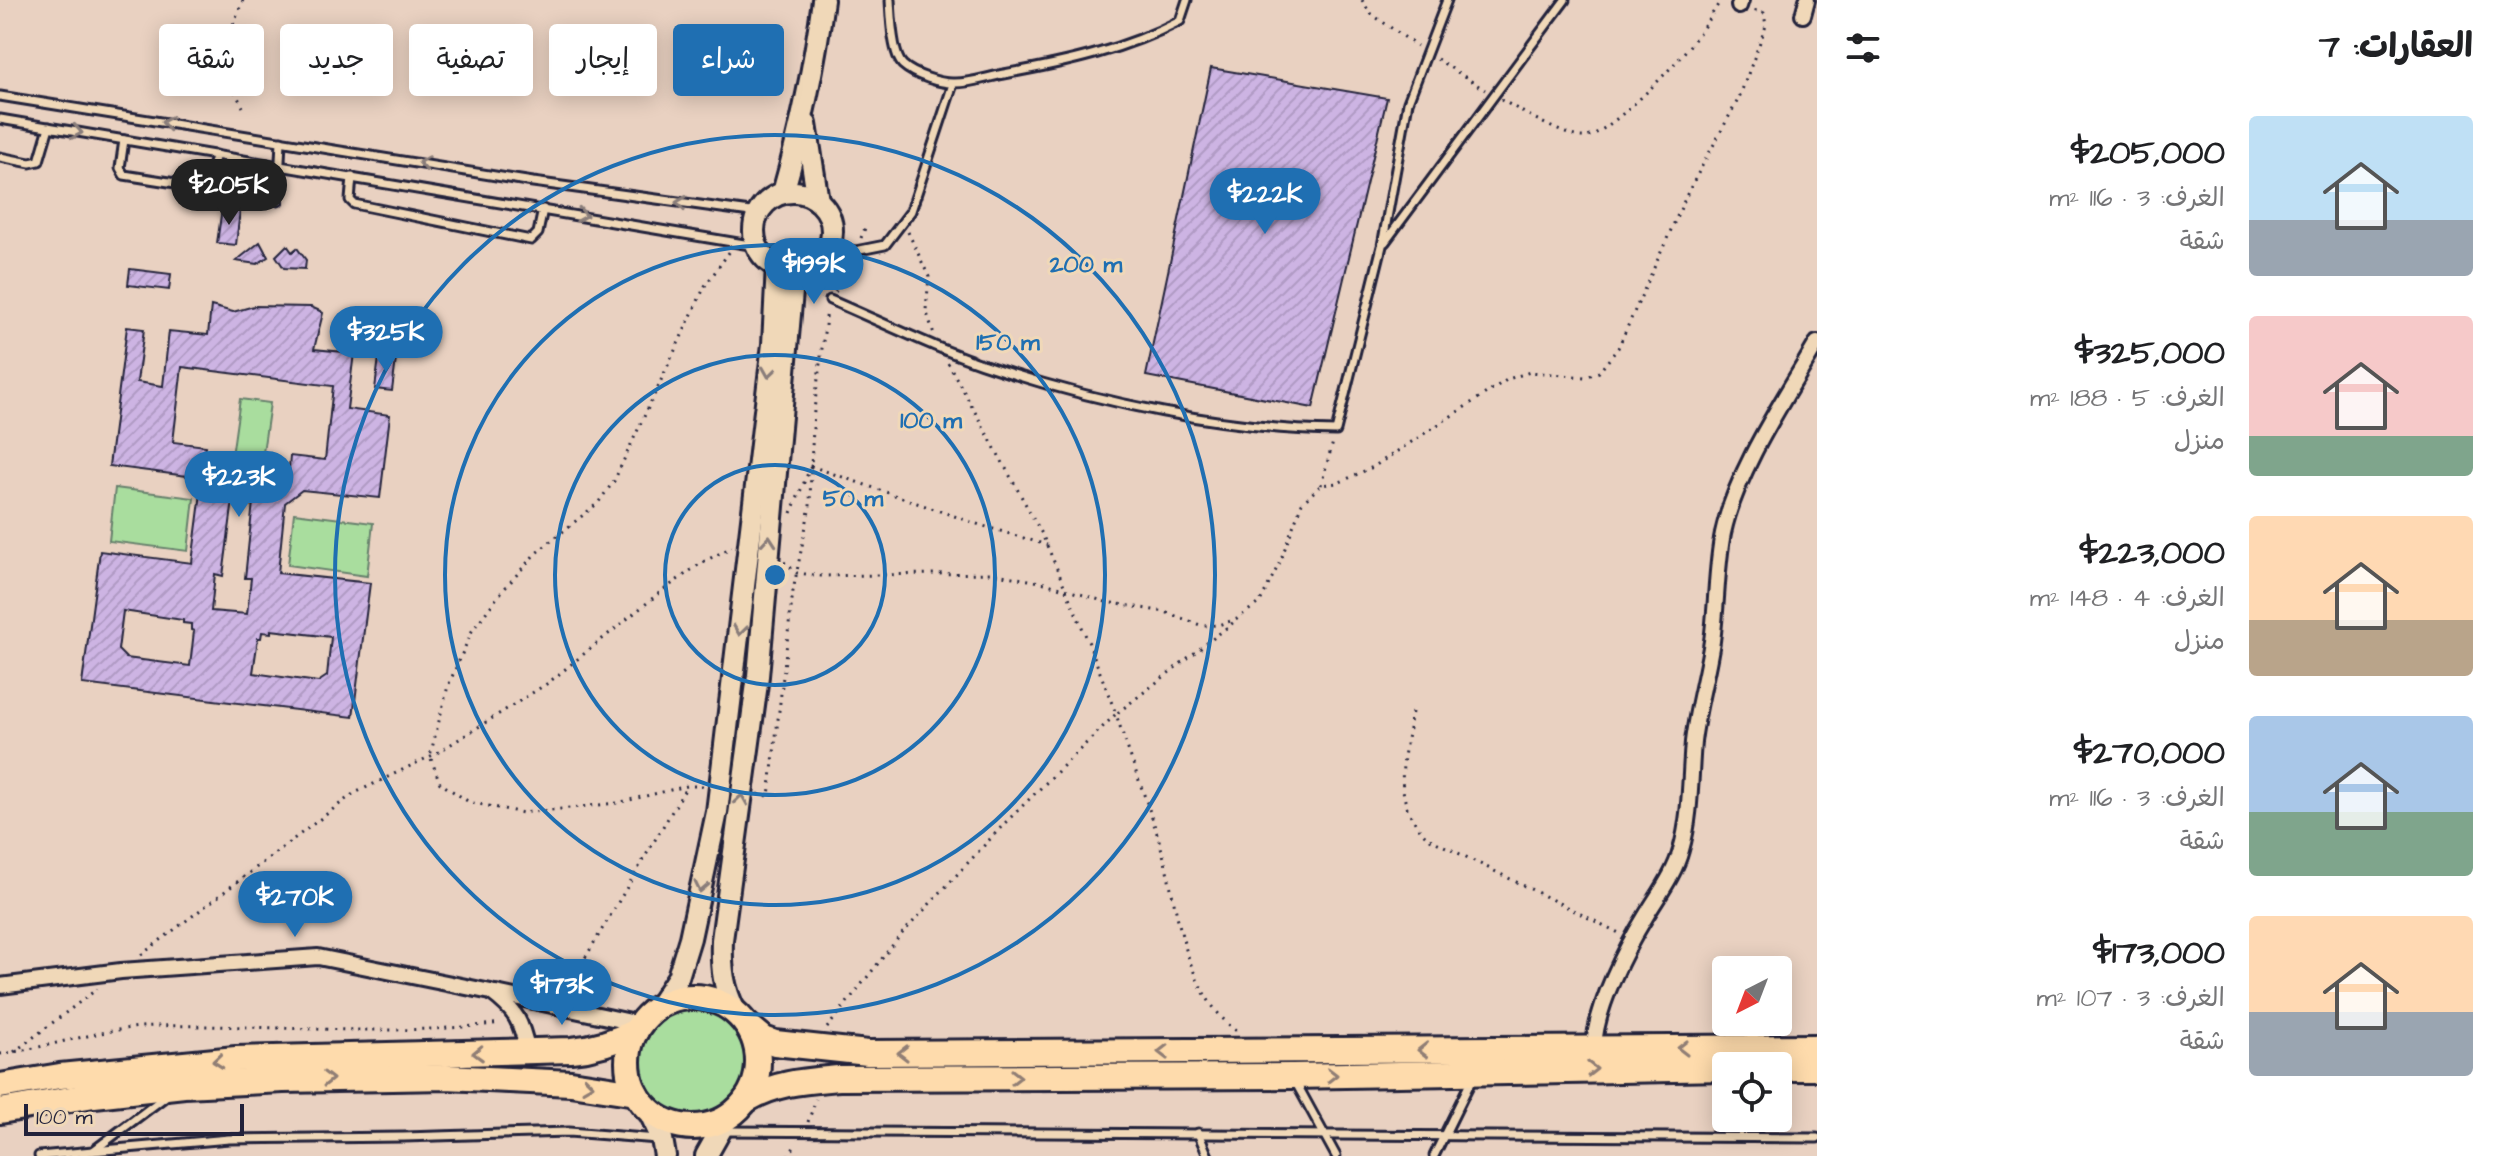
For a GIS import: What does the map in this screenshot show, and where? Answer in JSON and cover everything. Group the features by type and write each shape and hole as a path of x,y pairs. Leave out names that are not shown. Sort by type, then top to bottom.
{"highway":[{"path":"0,1086 60,1076 236,1059 595,1048 615,1042 638,1028 659,1006 678,999 699,997 719,1002 764,1039 775,1043 868,1053 1817,1047"},
{"path":"638,1028 628,1057 630,1075 641,1100 663,1119 681,1126 701,1127 724,1124 746,1100 756,1082 758,1062 755,1042 741,1019"},
{"path":"746,1100 785,1082 819,1080 1712,1068"},
{"path":"1792,1068 1817,1068"},
{"path":"0,1111 94,1095 184,1085 446,1077 571,1083 641,1100"}],"main road":[{"path":"783,193 805,116 823,0"},
{"path":"805,116 818,201"},
{"path":"783,193 802,193 818,201 826,211 832,235 822,258 788,274 746,244 753,233 758,213 771,198 783,193"},
{"path":"659,1006 678,977 690,938 720,786 773,344 788,274"},
{"path":"741,1019 726,994 721,970 722,940 758,676 788,274"},
{"path":"641,1100 663,1148"},
{"path":"706,1156 724,1124"}],"street":[{"path":"1594,1048 1594,1032 1632,939 1668,880 1681,852 1694,738 1708,673 1717,573 1731,507 1753,456 1817,343"},
{"path":"0,986 121,971 318,957 491,992 638,1028"},
{"path":"491,992 508,1005 520,1021 528,1052"}],"lane":[{"path":"890,0 898,60 905,67 927,77 953,84 1061,64 1120,48 1180,21 1187,0"},
{"path":"830,300 991,367 1088,396 1226,422 1336,431 1382,246 1408,102 1447,0"},
{"path":"1382,246 1565,0"},
{"path":"828,247 855,251 885,245 911,211 953,84"},
{"path":"0,96 533,182 758,213"},
{"path":"0,119 746,244"},
{"path":"0,157 30,163 39,161 49,127"},
{"path":"124,140 120,168 124,175 201,187 206,184 216,155"},
{"path":"278,201 281,141"},
{"path":"352,177 350,199 354,204 531,240 538,233 543,209"},
{"path":"1434,1156 1477,1071"},
{"path":"1292,1076 1336,1156"},
{"path":"93,1151 184,1085"},
{"path":"724,1124 803,1132 1817,1138"},
{"path":"39,1156 229,1139 569,1132 663,1148"},
{"path":"1198,1133 1208,1156"}],"path":[{"path":"243,0 225,45 224,61 230,82 243,107"},
{"path":"1362,0 1370,13 1494,96 1560,131 1585,137 1600,131 1618,117 1662,77 1687,50 1721,0"},
{"path":"788,274 830,300 847,276 865,228"},
{"path":"907,231 929,277 926,310 938,346 1047,545 1088,641 1163,855 1177,922 1196,975 1218,1015 1237,1032"},
{"path":"720,786 687,786 617,803 523,813 469,802 440,783 430,756 448,686 472,631 535,554 598,503 614,481 705,286 746,244"},
{"path":"1321,485 1336,431"},
{"path":"742,790 769,796 793,591 810,506 811,466 1047,545"},
{"path":"0,1054 14,1052 353,794 430,756 548,683 701,563 733,547 749,551"},
{"path":"824,1048 828,1027 899,937 1005,823 1116,714 1237,619"},
{"path":"1412,712 1401,789 1413,824 1428,838 1632,939"},
{"path":"788,1156 815,1105 819,1080"}],"green space":[{"path":"240,399 270,403 262,460 232,456"},
{"path":"115,488 194,498 188,551 109,541"},
{"path":"294,513 373,523 367,576 288,565"},
{"path":"693,1006 715,1010 733,1022 745,1040 749,1062 745,1084 733,1102 715,1114 693,1118 671,1114 653,1102 641,1084 637,1062 641,1040 653,1022 671,1010"}],"building":[{"path":"1211,68 1387,98 1313,408 1146,376"},
{"path":"222,208 240,210 236,245 217,243"},
{"path":"260,242 268,257 257,264 236,261"},
{"path":"287,245 292,252 297,248 306,260 305,269 284,268 276,256"},
{"path":"130,269 171,274 169,290 128,285"},
{"path":"211,306 233,312 254,306 311,307 323,313 314,349 354,353 347,409 390,415 380,498 302,490 285,503 278,573 370,583 353,717 82,684 100,551 192,563 201,493 187,476 109,466 127,327 144,329 137,382 163,386 169,331 208,335","holes":["182,367 333,386 325,460 290,456 288,479 278,487 212,479 203,469 206,446 173,442","233,500 253,502 245,578 251,578 247,614 211,611 215,574 223,576","123,611 183,620 183,623 191,624 194,631 190,666 126,658 118,650","271,630 331,637 327,676 318,682 253,673 258,638 261,638 262,632 271,633"]},
{"path":"379,357 396,359 392,391 375,389"}]}
